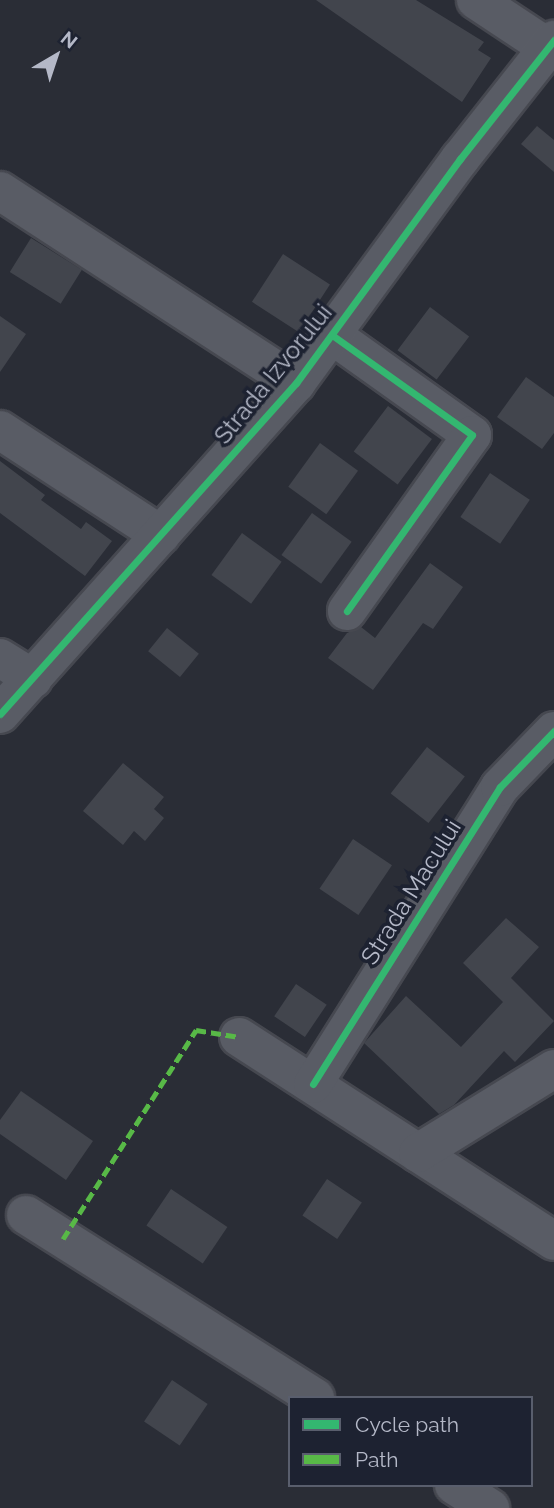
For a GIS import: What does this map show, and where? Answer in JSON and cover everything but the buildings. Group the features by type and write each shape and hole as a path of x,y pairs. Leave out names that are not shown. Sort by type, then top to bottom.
{"street":[{"path":"476,0 551,44"},
{"name":"Strada Izvorului","path":"0,714 296,383 460,159 551,44"},
{"path":"0,191 296,383"},
{"path":"332,335 471,435 347,611"},
{"path":"0,430 161,535"},
{"path":"0,658 33,679"},
{"name":"Strada Macului","path":"313,1084 500,787 554,731"},
{"path":"239,1037 554,1241"},
{"path":"418,1153 554,1069"},
{"path":"26,1215 312,1396"},
{"path":"457,1487 490,1508"}],"marked path":[{"path":"63,1239 196,1030 239,1037"}],"cycle path":[{"path":"0,714 296,383 460,159 554,40"},
{"path":"332,335 472,435 347,611"},
{"path":"313,1084 500,787 554,731"}]}
